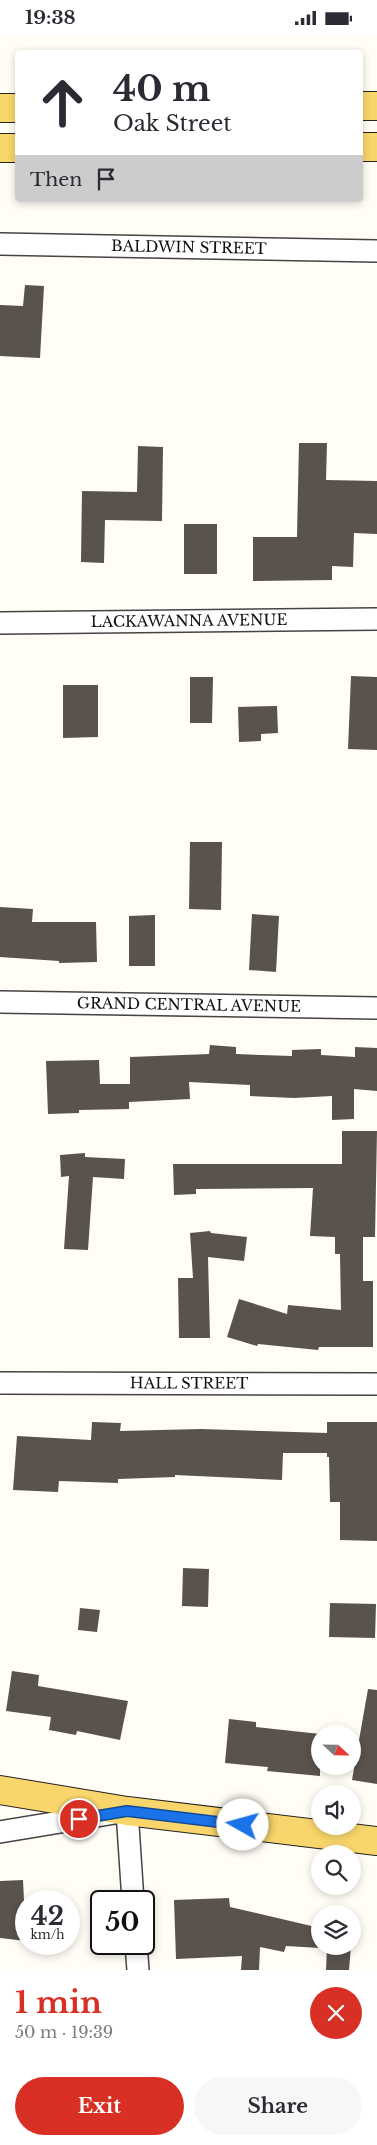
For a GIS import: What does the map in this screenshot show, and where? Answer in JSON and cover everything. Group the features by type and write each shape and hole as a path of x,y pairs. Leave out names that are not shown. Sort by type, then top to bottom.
{"main road":[{"path":"363,106 377,106"},
{"path":"0,108 15,108"},
{"path":"363,147 377,147"},
{"path":"0,148 15,148"},
{"path":"0,1790 127,1811 377,1841"}],"street":[{"name":"BALDWIN STREET","path":"0,244 377,251"},
{"name":"LACKAWANNA AVENUE","path":"0,623 377,619"},
{"name":"GRAND CENTRAL AVENUE","path":"0,1002 377,1008"},
{"name":"HALL STREET","path":"0,1383 377,1384"},
{"path":"0,1832 127,1811 132,1890"},
{"path":"137,1955 138,1970"}],"building":[{"path":"25,285 44,286 40,358 0,356 0,305 23,306"},
{"path":"299,443 327,443 326,480 377,481 377,534 354,533 353,567 332,566 332,580 253,581 253,537 297,537"},
{"path":"138,446 163,447 162,521 105,520 104,563 81,562 82,491 137,492"},
{"path":"184,524 217,524 217,574 184,574"},
{"path":"351,676 377,677 377,750 348,749"},
{"path":"190,677 213,677 212,723 190,723"},
{"path":"63,685 98,685 98,737 63,738"},
{"path":"277,706 278,733 261,734 261,741 239,742 238,707"},
{"path":"190,842 222,842 221,910 189,909"},
{"path":"0,907 33,909 32,922 96,922 97,962 59,963 59,961 0,957"},
{"path":"252,914 279,916 276,972 249,970"},
{"path":"155,915 155,966 129,966 129,916"},
{"path":"210,1045 236,1047 236,1054 292,1056 292,1050 321,1049 321,1055 355,1057 355,1047 377,1048 377,1091 354,1089 354,1119 332,1120 332,1096 294,1098 250,1096 250,1085 189,1082 190,1099 129,1102 129,1109 79,1110 79,1113 48,1114 46,1061 99,1060 100,1084 130,1084 130,1057 209,1054"},
{"path":"342,1131 377,1131 375,1237 363,1237 363,1281 373,1281 373,1347 319,1347 318,1350 258,1344 257,1346 227,1337 239,1299 287,1314 288,1305 341,1310 340,1254 335,1254 335,1237 310,1236 313,1188 196,1189 196,1194 174,1195 173,1164 342,1164"},
{"path":"85,1153 85,1157 125,1159 124,1179 93,1177 88,1250 64,1249 69,1176 61,1177 60,1155"},
{"path":"210,1231 211,1233 247,1237 244,1261 208,1257 210,1338 179,1338 178,1278 193,1278 190,1233"},
{"path":"92,1422 121,1423 120,1431 201,1429 327,1433 327,1422 377,1422 377,1541 340,1540 340,1502 330,1502 329,1457 327,1457 327,1453 283,1453 282,1480 175,1475 175,1477 118,1479 118,1483 59,1481 58,1492 13,1490 17,1436 91,1440"},
{"path":"183,1568 209,1569 208,1607 182,1606"},
{"path":"330,1603 376,1604 375,1638 329,1637"},
{"path":"80,1608 100,1610 97,1632 78,1630"},
{"path":"12,1671 39,1675 38,1686 128,1701 120,1740 77,1731 76,1735 49,1730 51,1717 6,1711"},
{"path":"368,1689 377,1690 377,1784 352,1780 353,1775 361,1775 361,1729"},
{"path":"229,1719 256,1722 256,1727 311,1733 311,1775 320,1776 267,1771 268,1767 225,1763"},
{"path":"23,1880 23,1890 15,1890 15,1940 0,1938 0,1881"},
{"path":"229,1898 230,1907 311,1926 311,1947 286,1946 284,1952 260,1947 259,1970 241,1970 242,1956 176,1959 174,1900"},
{"path":"327,1955 350,1955 349,1970 326,1970"}],"route":[{"path":"79,1819 127,1811 243,1825"}]}
